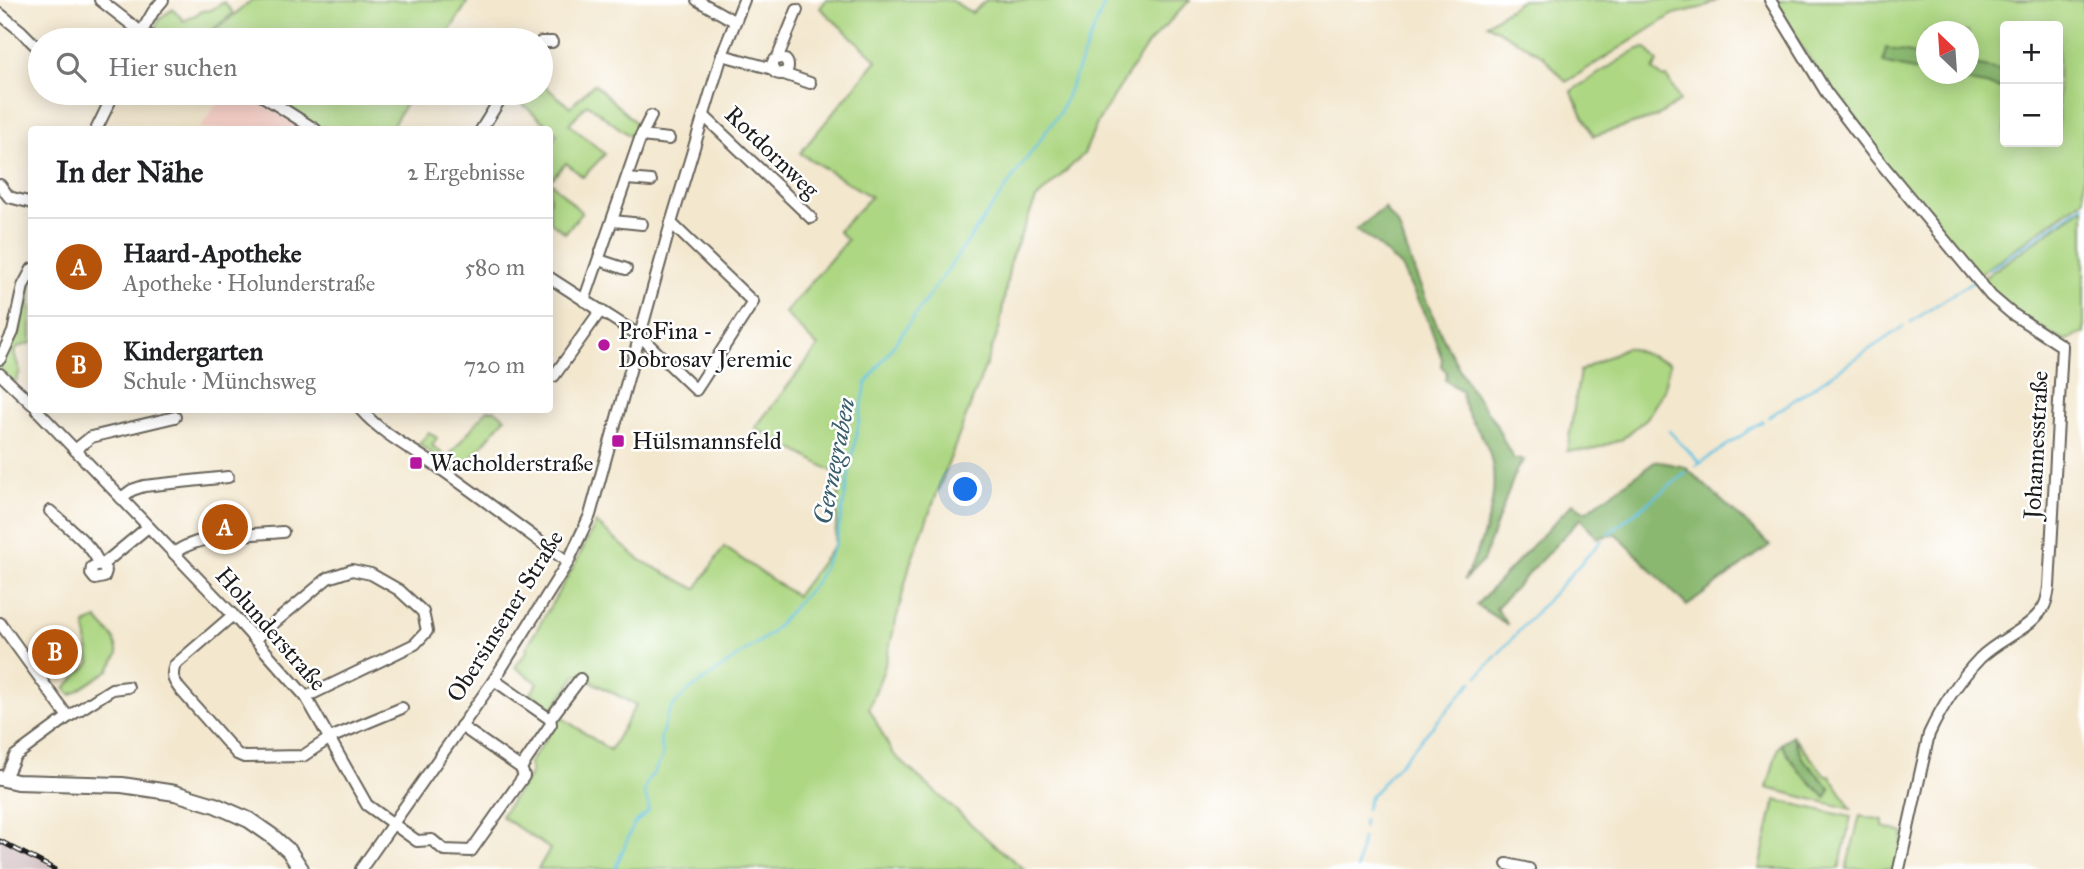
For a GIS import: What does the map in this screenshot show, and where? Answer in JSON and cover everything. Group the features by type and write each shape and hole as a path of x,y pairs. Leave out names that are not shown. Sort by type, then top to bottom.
{"main road":[{"path":"2,779 67,785 122,785 175,793 215,805 272,835 289,851 301,869"}],"street":[{"path":"144,28 163,0"},
{"path":"697,0 734,21"},
{"name":"Obersinsener Straße","path":"362,869 494,680 568,562 590,515 671,223 722,55 744,0"},
{"name":"Johannesstraße","path":"1770,0 1825,91 1991,296 2011,313 2063,346 2049,587 2045,606 2031,622 1981,657 1958,684 1937,718 1929,734 1899,869"},
{"path":"103,1 131,28"},
{"path":"777,67 797,10"},
{"path":"0,14 28,38"},
{"path":"722,55 777,67 810,83"},
{"path":"98,126 108,105"},
{"path":"277,105 310,126"},
{"path":"483,126 497,105"},
{"path":"584,301 641,136 651,116"},
{"name":"Rotdornweg","path":"704,116 811,218"},
{"path":"641,136 669,139"},
{"path":"627,179 651,181"},
{"path":"0,185 9,197 28,203"},
{"path":"612,221 642,224"},
{"path":"553,282 640,336 696,390 753,302 671,223"},
{"path":"599,260 625,269"},
{"path":"0,359 13,332 23,286 28,277"},
{"path":"554,376 601,310"},
{"path":"0,328 13,332"},
{"name":"Holunderstraße","path":"0,374 28,399"},
{"name":"Holunderstraße","path":"41,413 233,615 306,697 367,805 417,841 432,840 444,850 471,852 524,776 521,768"},
{"path":"364,413 392,437 568,562"},
{"path":"75,450 91,437 175,417"},
{"path":"121,498 144,486 228,477"},
{"path":"50,511 90,549 100,565 148,527"},
{"name":"Holunderstraße","path":"174,553 185,545 219,538 283,532"},
{"path":"255,639 328,578 352,570 371,574 399,590 423,612 427,631 415,644 306,697"},
{"path":"233,615 176,665 172,672 179,688 237,754 244,757 303,756 330,738 402,708"},
{"path":"0,623 68,717"},
{"path":"461,726 521,768 551,724 550,719 580,679"},
{"path":"494,680 550,719"},
{"path":"2,779 15,756 68,717 112,689 128,687"},
{"path":"1507,864 1530,869"}],"shaded area":[{"path":"218,105 263,105 299,126 201,126"},
{"path":"0,835 65,869 0,869"}],"green space":[{"path":"252,0 466,0 467,3 451,28 218,28"},
{"path":"826,0 951,0 972,13 986,0 1190,0 1147,45 1098,121 1084,154 1036,199 1011,258 999,330 910,564 884,669 869,708 892,753 1024,869 538,869 550,849 501,816 531,773 529,763 561,717 610,750 636,705 577,674 553,709 531,693 538,683 515,667 528,650 526,648 596,523 640,560 696,589 724,547 796,596 835,544 839,475 755,428 818,347 785,313 847,240 838,231 871,197 800,153 877,60 820,8"},
{"path":"1522,0 1718,0 1704,7 1674,14 1566,82 1543,56 1487,24"},
{"path":"1770,0 2084,0 2084,199 1978,275 1871,151"},
{"path":"224,2 233,13 215,28 156,28 162,17 173,9 184,21 202,11 211,10"},
{"path":"1646,48 1658,62 1653,70 1664,78 1667,77 1680,101 1656,117 1593,136 1571,91 1631,53"},
{"path":"1886,48 1916,54 1916,71 1883,63"},
{"path":"1979,66 2000,70 2000,88 1979,84"},
{"path":"594,84 637,124 630,136 587,104 569,124 605,154 583,177 566,163 553,178 553,141 557,134 553,126 548,126 524,105 553,105 553,93 570,107"},
{"path":"281,105 405,105 392,126 315,126"},
{"path":"553,184 582,213 565,233 553,223"},
{"path":"1385,207 1398,224 1429,307 1458,367 1494,421 1514,459 1524,460 1517,469 1483,561 1464,580 1489,516 1494,482 1492,465 1485,441 1465,407 1462,391 1445,380 1447,372 1441,366 1442,359 1429,323 1401,267 1374,242 1356,230"},
{"path":"2084,207 2084,333 2064,341 2010,307 1982,279"},
{"path":"28,284 28,344 18,347 14,353 20,371 15,384 0,371 0,364"},
{"path":"1626,347 1670,363 1664,390 1647,418 1621,440 1590,450 1567,451 1580,371"},
{"path":"484,413 499,413 505,418 459,473 419,444 429,432 437,438 432,445 447,458"},
{"path":"1656,461 1685,467 1770,545 1687,606 1616,534 1597,538 1581,518 1496,608 1508,625 1476,605 1573,503 1585,512"},
{"path":"97,619 114,638 118,654 109,670 71,695 65,688 90,663 85,624"},
{"path":"1792,735 1825,775 1830,775 1851,809 1767,788 1781,744 1801,772 1825,797 1830,789 1802,758"},
{"path":"1792,735 1802,758 1830,788 1826,797 1799,771 1781,744"},
{"path":"1775,800 1851,817 1839,869 1759,869"},
{"path":"1860,816 1883,820 1883,827 1904,833 1897,869 1846,869"}],"waterway":[{"name":"Gernegraben","path":"615,869 634,824 648,812 644,792 648,779 663,756 660,739 673,706 686,693 770,634 816,582 836,543 866,384 1060,112 1106,0"},
{"path":"1989,270 2084,204"},
{"path":"1911,322 1973,281"},
{"path":"1769,417 1904,326"},
{"path":"1696,466 1763,421"},
{"path":"1669,431 1700,463"},
{"path":"1608,534 1687,472"},
{"path":"1478,676 1602,540"},
{"path":"1366,809 1370,797 1472,682"},
{"path":"1363,827 1364,819"},
{"path":"1357,869 1362,838"}],"railway":[{"path":"0,841 54,869"}],"place":[{"name":"ProFina - Dobrosav Jeremic","path":"604,345"},
{"name":"Hülsmannsfeld","path":"618,441"},
{"name":"Wacholderstraße","path":"416,463"},
{"name":"Haard-Apotheke","path":"225,527"},
{"name":"Kindergarten","path":"55,652"}]}
